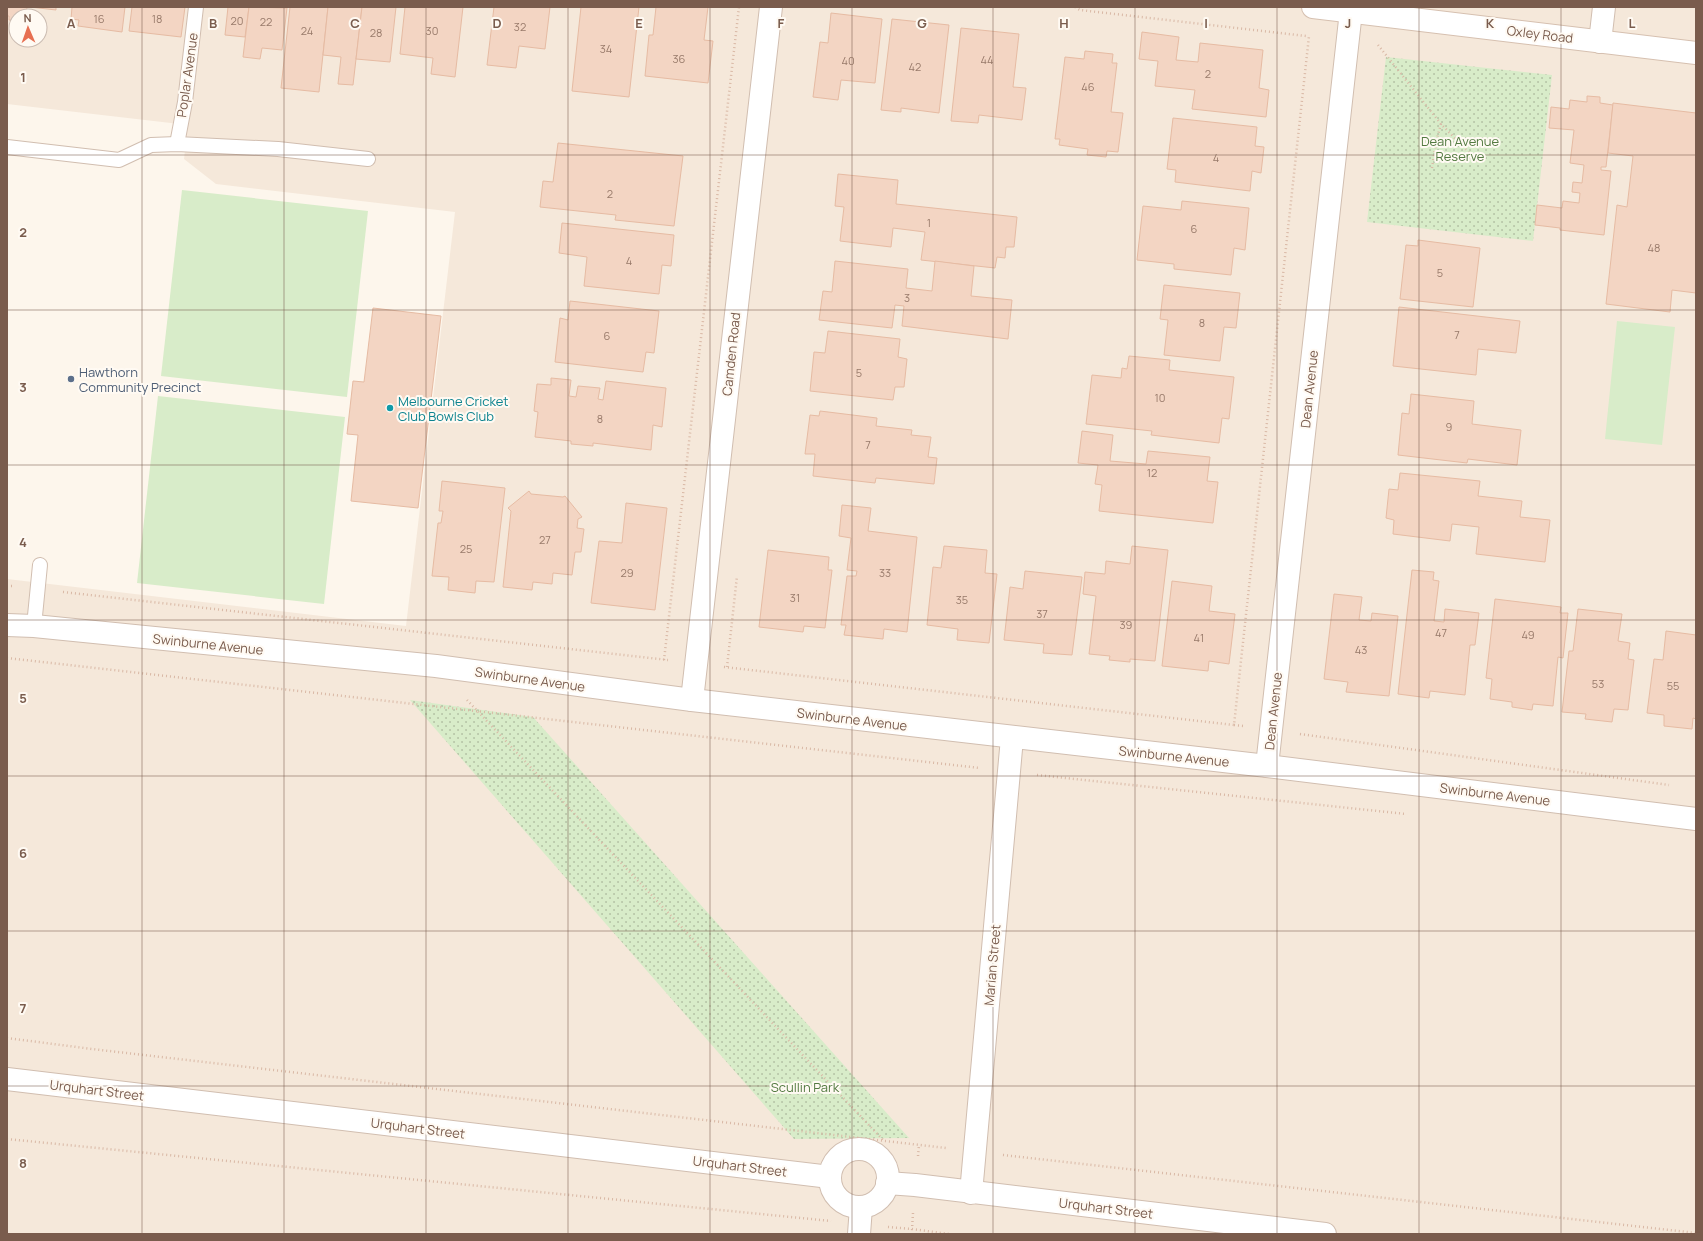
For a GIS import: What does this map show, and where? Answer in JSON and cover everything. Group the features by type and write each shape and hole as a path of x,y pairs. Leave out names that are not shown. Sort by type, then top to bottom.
{"street":[{"name":"Camden Road","path":"692,700 771,7"},
{"name":"Oxley Road","path":"1313,7 1696,53"},
{"path":"1600,42 1604,7"},
{"name":"Dean Avenue","path":"1267,766 1351,11"},
{"name":"Swinburne Avenue","path":"7,625 34,626 436,666 692,700 1012,738 1267,766 1696,819"},
{"name":"Marian Street","path":"971,1193 1012,738"},
{"name":"Urquhart Street","path":"7,1079 830,1177"},
{"path":"853,1150 871,1152 882,1161 887,1174 887,1183 884,1192 878,1200 870,1204 860,1222 851,1206 842,1202 835,1195 830,1186 832,1167 836,1159 844,1153 853,1150"},
{"name":"Urquhart Street","path":"887,1183 915,1185 971,1193 1325,1234"}],"lane":[{"name":"Poplar Avenue","path":"177,144 185,102 196,7"},
{"path":"7,148 119,160 151,145 177,144 278,149 368,159"},
{"path":"34,626 40,565"}],"path":[{"path":"664,660 739,7"},
{"path":"1075,7 1088,11 1316,37"},
{"path":"1234,725 1309,36"},
{"path":"1378,44 1441,124 1479,163"},
{"path":"1432,168 1436,142 1441,124"},
{"path":"7,586 1234,725 1673,785"},
{"path":"7,658 479,713 1411,815"},
{"path":"436,666 885,1141"},
{"path":"7,1038 975,1152 1696,1233"},
{"path":"7,1139 860,1222 912,1230"}],"shaded area":[{"path":"7,7 1696,7 1696,1234 7,1234 7,579 406,626 455,212 216,184 184,159 188,125 7,104"}],"green space":[{"name":"Dean Avenue Reserve","path":"1386,57 1552,75 1533,241 1367,222"},
{"path":"182,190 368,211 347,397 161,376"},
{"path":"1617,321 1675,327 1662,445 1605,439"},
{"path":"158,396 345,417 324,604 137,583"},
{"name":"Scullin Park","path":"410,700 533,717 909,1138 794,1139"}],"building":[{"path":"7,7 27,7 8,8 7,16"},
{"path":"30,7 56,7 56,10 48,8"},
{"path":"72,7 125,7 122,32 78,26 79,20 71,19"},
{"path":"132,7 185,7 181,37 129,31"},
{"path":"228,7 249,7 245,37 225,35"},
{"path":"249,7 287,8 282,50 262,48 260,59 243,57"},
{"path":"290,7 328,7 319,92 281,88"},
{"path":"328,7 362,7 353,85 338,84 341,57 323,55"},
{"path":"362,7 396,7 390,62 356,59"},
{"path":"405,7 463,7 455,77 431,74 433,58 400,54"},
{"path":"494,7 550,7 545,49 519,46 516,68 487,65"},
{"path":"581,7 639,7 629,97 572,91"},
{"path":"656,7 708,7 704,40 713,41 708,83 645,76 649,35 653,35"},
{"path":"831,13 882,19 875,83 841,80 838,100 813,97 820,42 828,43"},
{"path":"892,19 949,25 939,113 901,108 901,112 881,110"},
{"path":"961,28 1019,34 1013,87 1026,88 1022,120 979,115 978,123 951,121"},
{"path":"1142,32 1179,37 1176,60 1198,62 1200,43 1263,50 1259,88 1269,90 1266,117 1192,109 1195,90 1155,86 1158,61 1139,59"},
{"path":"1085,51 1113,54 1112,63 1117,63 1111,112 1123,113 1118,152 1107,151 1106,157 1087,155 1088,149 1059,145 1060,139 1055,139 1065,57 1084,59"},
{"path":"1587,96 1600,97 1600,103 1613,105 1606,167 1601,167 1601,170 1611,171 1604,235 1560,230 1560,228 1535,225 1537,205 1562,208 1563,201 1579,203 1580,193 1572,192 1573,182 1582,183 1584,165 1570,163 1574,130 1549,128 1551,107 1569,109 1570,100 1587,102"},
{"path":"1613,103 1696,113 1696,293 1672,290 1670,312 1606,304 1617,205 1627,207 1633,156 1608,153"},
{"path":"1173,118 1257,127 1255,146 1264,147 1261,173 1252,171 1250,191 1175,182 1176,170 1167,169"},
{"path":"558,143 683,156 674,226 615,220 616,215 540,207 543,181 553,182"},
{"path":"838,174 898,180 896,204 1017,217 1014,247 1006,247 1005,258 997,257 995,268 921,260 925,232 893,228 891,247 840,241 844,207 835,206"},
{"path":"1182,201 1249,208 1245,250 1234,248 1231,275 1174,269 1174,264 1137,260 1143,206 1181,210"},
{"path":"562,223 674,235 671,266 662,265 659,294 584,286 587,257 559,253"},
{"path":"1418,240 1480,248 1473,307 1400,299 1406,245 1418,246"},
{"path":"835,261 908,269 906,288 932,291 935,261 974,266 971,296 1012,300 1008,339 902,326 904,306 895,305 892,328 819,320 823,291 832,292"},
{"path":"1164,285 1240,293 1236,328 1224,327 1220,361 1164,355 1168,320 1160,319"},
{"path":"570,301 659,311 654,353 646,352 643,372 555,362 560,318 568,320"},
{"path":"1399,307 1520,321 1516,353 1478,349 1476,375 1393,366"},
{"name":"Melbourne Cricket Club Bowls Club","path":"373,308 441,316 418,508 351,501 358,435 347,434 353,381 364,382"},
{"path":"828,331 900,339 898,357 907,359 904,387 895,387 893,400 810,391 814,352 825,353"},
{"path":"1129,356 1170,360 1169,370 1234,377 1229,419 1222,418 1219,443 1151,435 1152,431 1086,424 1092,375 1121,378 1122,368 1127,369"},
{"path":"551,378 571,380 569,396 576,397 578,386 600,388 598,399 603,400 606,381 666,388 662,427 653,425 651,450 593,443 593,446 571,444 571,441 535,437 538,412 534,411 537,384 551,385"},
{"path":"1411,394 1474,401 1472,424 1521,430 1517,465 1468,459 1467,463 1398,455 1402,413 1409,414"},
{"path":"820,411 877,418 876,426 912,430 911,435 931,437 928,457 937,458 934,484 876,478 875,483 813,476 815,454 805,454 810,415 819,416"},
{"path":"1082,431 1113,435 1110,461 1146,464 1148,451 1210,457 1207,481 1218,482 1213,523 1099,511 1102,485 1095,484 1098,465 1078,463"},
{"path":"1400,473 1480,481 1478,496 1522,501 1520,517 1550,520 1545,562 1476,554 1479,527 1452,524 1450,541 1393,534 1394,520 1386,518 1389,489 1398,490"},
{"path":"442,481 505,488 494,582 476,581 475,593 448,590 449,577 432,576 438,523 441,523 443,511 439,511"},
{"path":"529,491 531,494 565,496 582,517 578,519 577,528 584,529 581,552 575,552 572,575 553,573 552,584 533,582 532,590 503,587 511,511 508,508"},
{"path":"626,503 667,508 655,610 591,603 599,541 622,543"},
{"path":"842,505 871,508 868,531 917,537 907,632 884,629 883,639 844,635 846,625 841,625 847,576 856,576 857,571 847,570 851,538 839,536"},
{"path":"944,546 987,550 985,573 997,574 989,643 957,640 958,629 927,625 933,567 941,568"},
{"path":"1132,546 1168,550 1155,661 1130,659 1130,662 1109,660 1110,656 1089,654 1096,596 1083,594 1085,572 1105,574 1106,561 1130,564"},
{"path":"768,550 829,557 828,570 832,570 825,628 804,626 803,632 759,627"},
{"path":"1412,570 1434,572 1433,580 1439,581 1434,621 1444,622 1445,609 1479,613 1475,645 1470,645 1465,695 1430,691 1429,698 1398,694"},
{"path":"1025,571 1082,577 1072,655 1043,653 1044,644 1004,640 1010,587 1023,589"},
{"path":"1172,581 1212,586 1209,611 1235,614 1229,664 1209,661 1208,671 1162,666"},
{"path":"1334,594 1362,597 1359,620 1371,621 1372,613 1398,616 1389,696 1346,692 1348,682 1324,679"},
{"path":"1495,599 1561,607 1560,613 1568,613 1563,658 1558,657 1553,706 1533,704 1532,710 1512,707 1512,702 1490,699 1492,679 1486,678"},
{"path":"1578,609 1622,614 1618,641 1630,643 1628,659 1634,660 1628,710 1614,709 1612,722 1585,719 1586,714 1562,712 1569,651 1573,651"},
{"path":"1666,631 1696,635 1696,719 1693,718 1692,729 1664,726 1664,715 1647,713 1654,659 1663,660"}],"place":[{"name":"Hawthorn Community Precinct","path":"71,379"},
{"name":"Melbourne Cricket Club Bowls Club","path":"390,408"}]}
